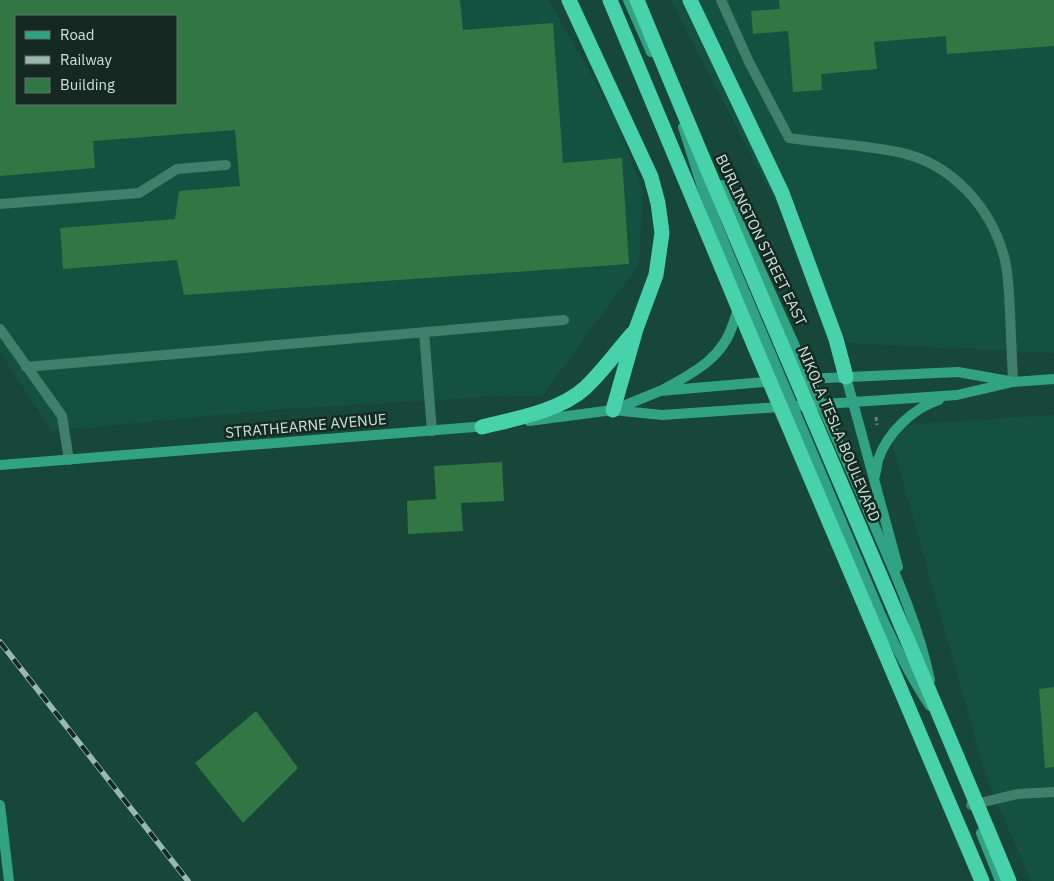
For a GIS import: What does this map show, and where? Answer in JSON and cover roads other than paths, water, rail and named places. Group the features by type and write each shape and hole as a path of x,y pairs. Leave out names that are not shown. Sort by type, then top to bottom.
{"highway":[{"path":"569,0 651,177 658,203 662,233 656,275 636,330 613,410"},
{"path":"610,0 982,881"},
{"name":"NIKOLA TESLA BOULEVARD","path":"637,0 714,187 904,629 1009,881"},
{"path":"690,0 782,193 836,339 846,377"},
{"path":"482,426 522,417 556,406 584,388 636,330"}],"main road":[{"name":"BURLINGTON STREET EAST","path":"628,0 679,115 702,187 792,407 901,658 916,686 938,717"},
{"name":"BURLINGTON STREET EAST","path":"679,115 719,179 822,405 908,604 923,650 938,717 970,806 1000,881"},
{"path":"660,391 696,371 716,355 728,339 738,308 736,283 730,257"},
{"name":"STRATHEARNE AVENUE","path":"613,410 660,391 781,381 958,372 1013,382"},
{"path":"846,377 908,604"},
{"name":"STRATHEARNE AVENUE","path":"0,465 482,426 613,410 662,415 957,395 1013,382 1054,379"},
{"path":"874,481 879,459 893,433 910,416 929,403 957,395"},
{"path":"0,806 9,881"}],"lane":[{"path":"721,0 749,62 788,138 899,152 938,167 956,180 972,196 990,222 1005,261 1013,382"},
{"path":"0,204 138,193 177,170 226,165"},
{"path":"26,367 564,320"},
{"path":"0,329 62,416 69,460"},
{"path":"424,332 432,430"},
{"path":"970,806 1017,794 1054,792"}],"railway":[{"path":"0,642 188,881"}]}
